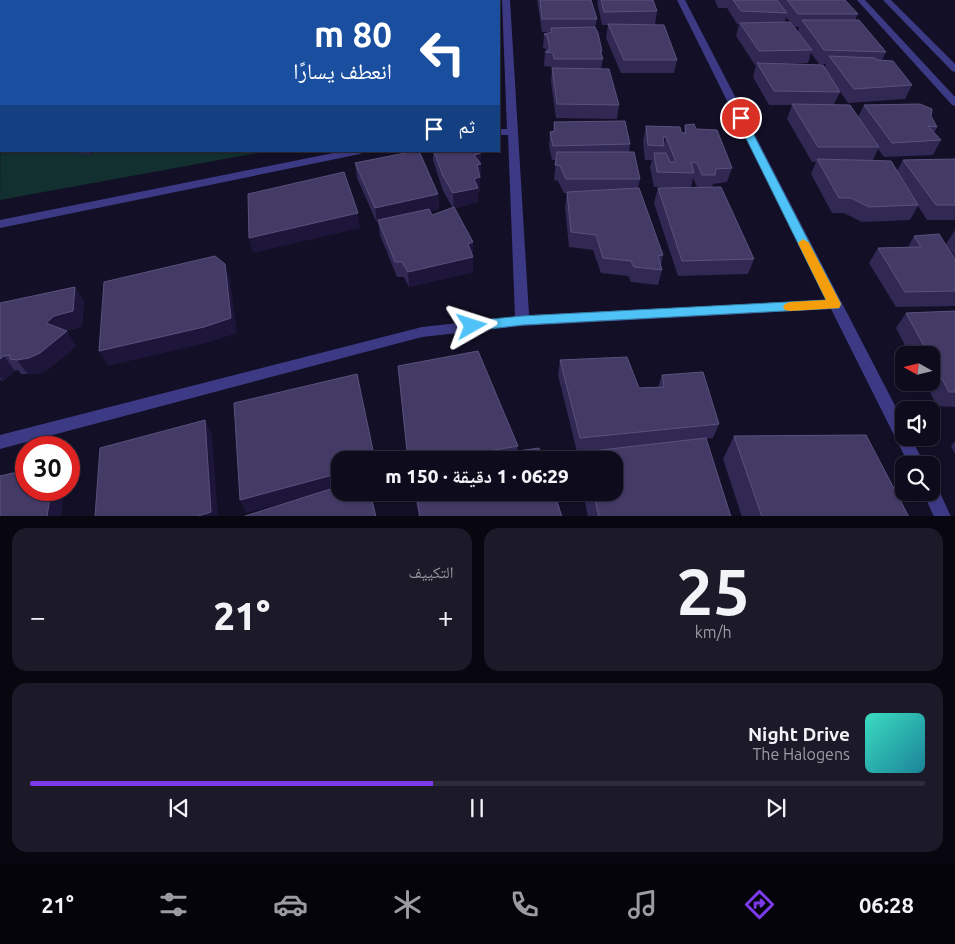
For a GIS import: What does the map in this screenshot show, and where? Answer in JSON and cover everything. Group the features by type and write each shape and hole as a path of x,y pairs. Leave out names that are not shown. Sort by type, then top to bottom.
{"street":[{"path":"506,0 522,321"},
{"path":"681,0 912,456"},
{"path":"861,0 955,103"},
{"path":"887,0 955,69"},
{"path":"500,132 513,132"},
{"path":"0,224 355,152"},
{"path":"0,442 422,332 522,321 834,304"},
{"path":"936,501 943,516"}],"green space":[{"path":"0,152 264,152 0,200"}],"building":[{"path":"540,0 591,0 597,19 542,19"},
{"path":"601,0 653,0 657,11 604,12"},
{"path":"733,0 777,0 787,13 741,11"},
{"path":"787,0 845,0 858,14 798,14"},
{"path":"802,20 859,20 886,52 824,50"},
{"path":"790,22 812,50 759,51 740,23"},
{"path":"608,24 664,25 677,60 624,60"},
{"path":"595,27 603,59 554,59 553,53 545,52 550,49 547,36 544,34 552,32 551,28"},
{"path":"829,56 875,58 877,60 893,61 912,85 854,89"},
{"path":"757,63 823,65 840,92 774,91"},
{"path":"552,68 609,69 619,105 557,104"},
{"path":"792,104 850,105 879,147 818,147"},
{"path":"920,104 932,109 931,116 937,127 928,126 941,140 892,143 864,105"},
{"path":"625,121 630,144 553,146 550,132 555,131 554,122"},
{"path":"694,124 696,129 717,130 732,168 716,169 715,175 702,175 697,163 691,162 694,173 657,172 654,153 666,153 670,162 676,162 666,137 663,137 664,146 648,145 646,126 680,127 681,132 686,134 685,125"},
{"path":"410,152 419,152 438,194 375,208 355,163"},
{"path":"434,152 481,153 474,155 481,164 477,165 480,177 474,179 478,188 453,193 443,176"},
{"path":"557,152 634,152 640,179 566,179 560,166 555,165"},
{"path":"817,159 891,161 918,205 869,207 851,198 839,198"},
{"path":"955,159 955,205 936,205 903,160"},
{"path":"344,172 358,213 249,238 248,194"},
{"path":"721,187 754,259 682,261 658,188"},
{"path":"639,188 663,255 658,256 662,270 634,267 631,261 603,258 596,235 571,232 567,192"},
{"path":"454,207 473,242 468,244 473,257 408,272 402,262 395,262 378,220 429,209 432,215"},
{"path":"939,234 955,259 955,291 905,292 878,248 921,247 914,236"},
{"path":"215,256 225,264 231,318 204,327 99,351 104,282"},
{"path":"75,287 73,311 54,316 46,323 67,331 40,353 29,358 10,359 10,355 0,359 0,303"},
{"path":"955,311 955,392 949,392 940,376 940,346 924,346 906,313"},
{"path":"478,351 518,446 488,451 407,451 398,366"},
{"path":"627,357 639,388 664,387 662,375 703,372 719,424 580,438 560,360"},
{"path":"357,374 373,451 331,451 331,475 240,500 234,403"},
{"path":"205,420 211,512 198,516 95,516 100,448"},
{"path":"866,435 895,490 895,501 901,501 908,516 762,516 734,436"},
{"path":"706,438 731,516 599,516 595,501 623,501 623,451 592,451"},
{"path":"539,448 540,451 518,451"},
{"path":"15,473 15,501 49,501 47,516 0,516 0,476"},
{"path":"331,489 331,501 372,501 376,516 245,516"},
{"path":"417,501 557,501 562,516 420,516"}],"slow traffic":[{"path":"790,307 834,304 803,243"}],"route":[{"path":"472,326 522,321 834,304 741,118"}]}
